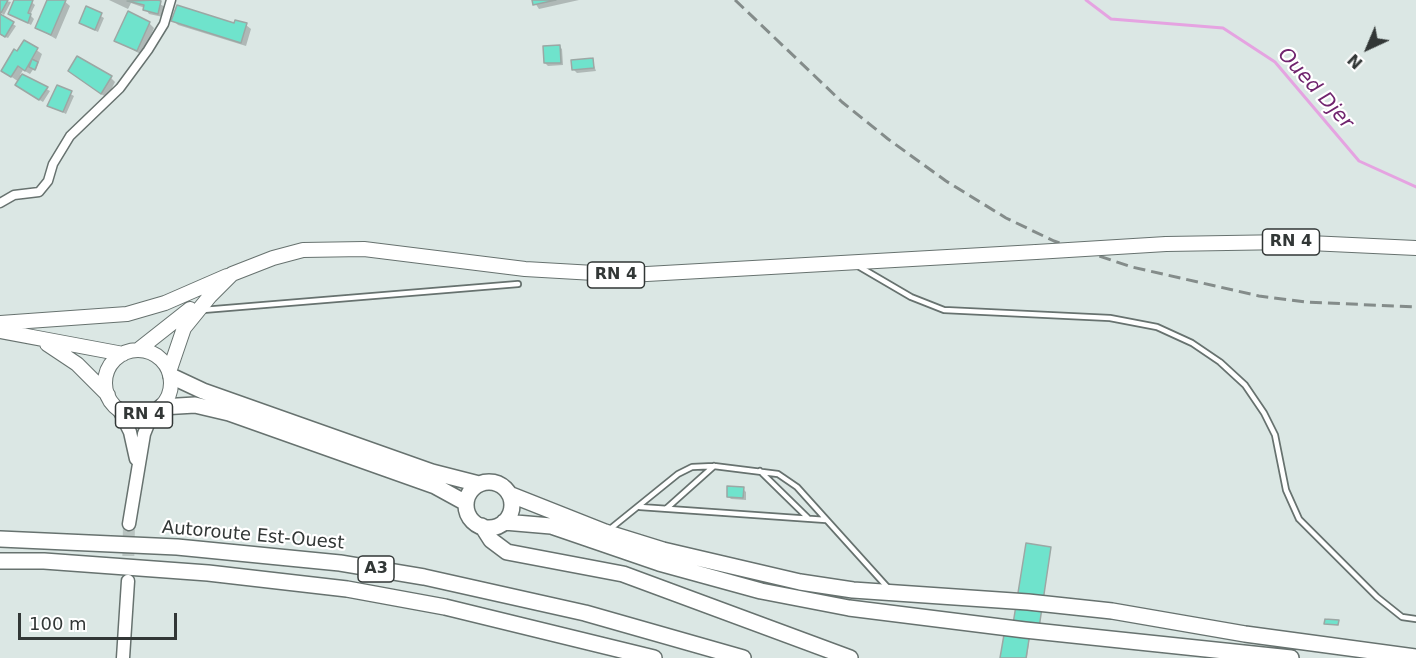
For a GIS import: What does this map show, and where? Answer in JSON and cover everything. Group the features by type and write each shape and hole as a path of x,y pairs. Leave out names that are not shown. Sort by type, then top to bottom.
{"highway":[{"path":"170,374 203,391 432,472 479,484 496,483 509,494 605,532 682,555 769,575 853,590 1112,611 1259,636 1416,657"},
{"path":"159,408 195,405 229,413 435,486 466,503"},
{"path":"479,484 470,492 466,503 472,520 482,526 494,527 504,522 551,526 659,563 786,596 849,608 955,622 1240,656 1291,658"},
{"path":"504,522 512,506 509,494"},
{"path":"482,526 491,540 507,552 622,574 850,658"},
{"name":"Autoroute Est-Ouest","path":"0,539 177,547 340,563 424,577 585,613 743,658"},
{"name":"A3","path":"0,561 44,561 196,572 347,589 445,607 654,658"},
{"path":"955,622 957,597"},
{"path":"1240,656 1259,636"}],"main road":[{"name":"RN 4","path":"38,339 68,356 118,408 125,413 142,416 159,408 170,393 170,374 184,328 210,296 232,274 280,256 321,248 364,249 525,270 609,275 1166,244 1288,242 1416,248"},
{"path":"0,323 127,314 165,303 232,274"},
{"name":"RN 4","path":"0,331 123,354 138,350 210,296"},
{"path":"138,350 157,356 170,374"},
{"name":"RN 4","path":"108,396 106,386 109,367 123,354"}],"street":[{"path":"0,203 14,195 39,192 44,187 70,136 120,87 148,50 164,24 171,0"},
{"path":"118,408 130,432 137,466"},
{"path":"129,524 137,466 146,427 159,408"},
{"path":"123,658 128,581"}],"lane":[{"path":"851,262 911,297 944,310 1110,318 1156,327 1192,343 1220,362 1245,385 1264,413 1275,435 1286,490 1299,519 1377,597 1402,617 1416,619"},
{"path":"197,311 518,284"},
{"path":"605,532 682,471 697,466 714,466 778,474 789,479 871,571 894,592"},
{"path":"667,508 714,466"},
{"path":"760,471 808,518"},
{"path":"639,507 826,520"}],"building":[{"path":"0,0 8,0 1,13 0,12"},
{"path":"14,0 33,0 28,13 31,14 28,23 8,14"},
{"path":"47,0 66,0 51,35 35,28"},
{"path":"532,0 556,0 533,5"},
{"path":"127,1 161,1 158,14 143,10 144,5"},
{"path":"177,5 234,23 235,20 247,23 241,43 171,21"},
{"path":"86,6 102,13 95,30 79,23"},
{"path":"128,11 150,22 137,51 114,41"},
{"path":"0,14 14,22 5,37 0,34"},
{"path":"24,40 38,48 25,71 18,66 11,77 1,71 14,49 17,51"},
{"path":"560,45 561,63 544,63 543,46"},
{"path":"77,56 112,76 101,94 68,71"},
{"path":"593,58 594,68 572,70 571,60"},
{"path":"32,59 38,62 35,70 29,67"},
{"path":"22,74 48,87 39,100 15,85"},
{"path":"57,85 72,91 63,112 47,106"},
{"path":"727,486 744,487 743,498 727,497"},
{"path":"1026,543 1051,547 1039,628 1031,627 1026,658 1000,658 1006,623 1013,624"},
{"path":"1325,619 1339,620 1338,625 1324,624"}],"waterway":[{"name":"Oued Djer","path":"1086,0 1111,19 1223,28 1275,62 1359,161 1416,187"}],"tunnel":[{"path":"128,574 129,524"}],"railway":[{"path":"735,0 842,102 888,139 946,181 1006,218 1054,241 1132,267 1259,296 1306,302 1416,307"}]}
